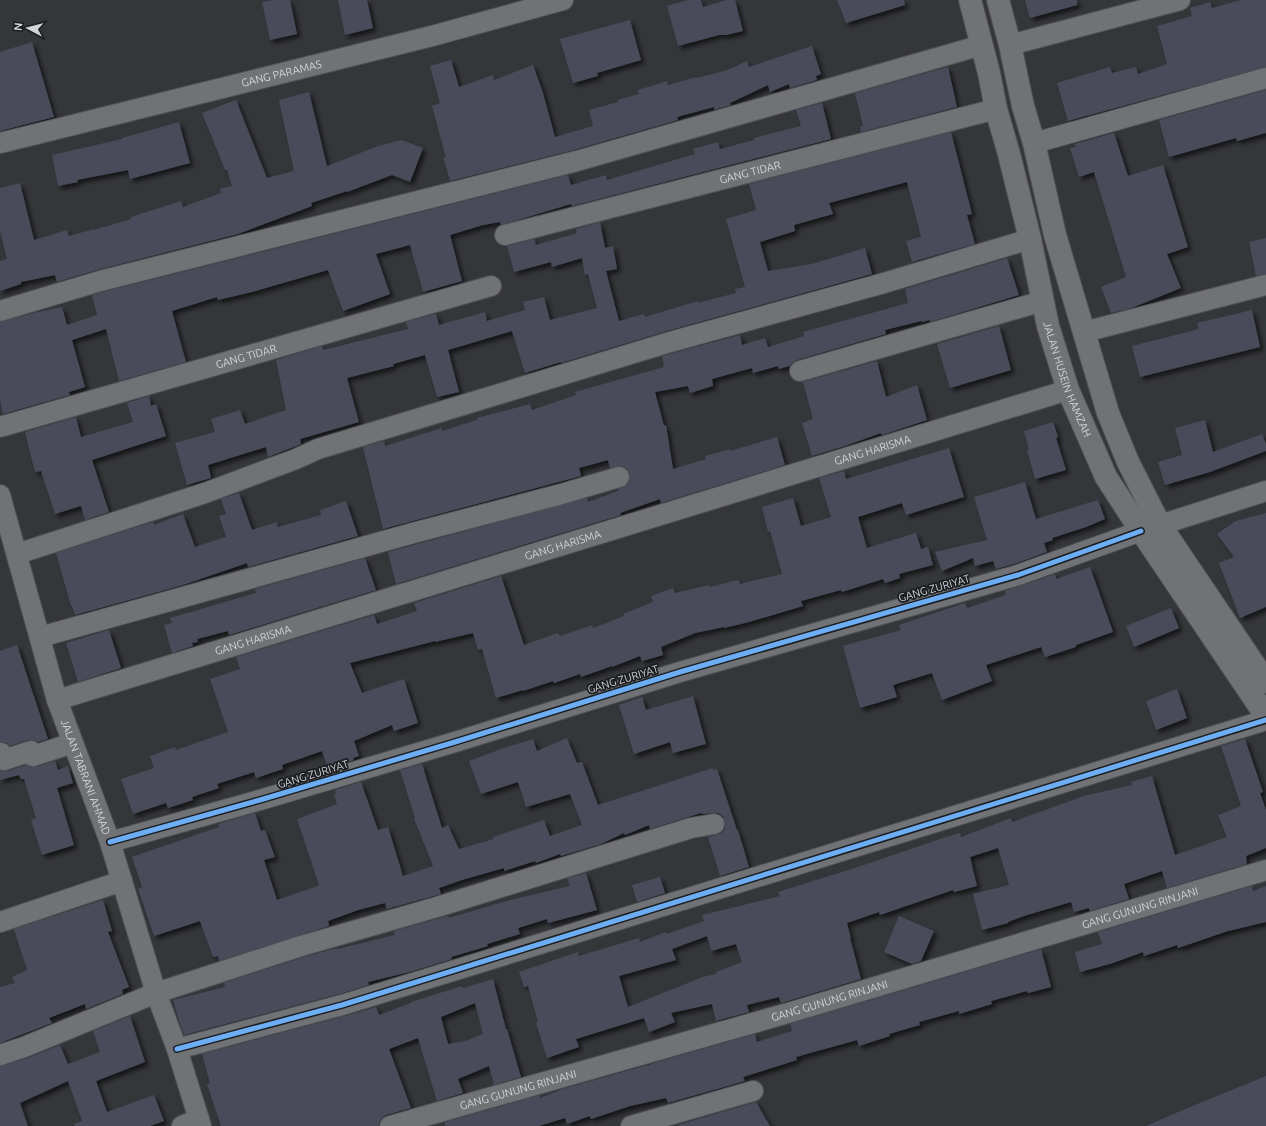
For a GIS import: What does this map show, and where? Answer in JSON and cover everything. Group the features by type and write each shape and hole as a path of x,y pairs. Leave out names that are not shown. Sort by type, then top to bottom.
{"street":[{"name":"GANG PARAMAS","path":"0,143 432,36 562,0"},
{"name":"JALAN HUSEIN HAMZAH","path":"970,0 982,45 996,109 1030,239 1048,326 1068,390 1106,477 1150,528 1266,682"},
{"name":"JALAN HUSEIN HAMZAH","path":"998,0 1010,45 1023,106 1034,143 1055,235 1108,413 1128,462 1150,528 1266,716"},
{"path":"1010,45 1180,0"},
{"path":"0,311 100,281 577,161 982,45"},
{"path":"1034,143 1266,78"},
{"name":"GANG TIDAR","path":"505,235 996,109"},
{"path":"17,554 205,493 296,459 318,449 670,342 884,283 1030,239"},
{"path":"1084,332 1266,285"},
{"name":"GANG TIDAR","path":"0,427 491,286"},
{"path":"800,371 1043,301"},
{"name":"GANG HARISMA","path":"57,700 1068,390"},
{"path":"40,637 558,495 618,477"},
{"name":"GANG ZURIYAT","path":"110,842 268,798 688,670 1018,575 1150,528 1266,491"},
{"name":"JALAN TABRANI AHMAD","path":"0,495 57,700 110,842 156,993 177,1049 194,1124"},
{"path":"177,1049 349,1003 1266,720"},
{"path":"0,753 4,760 31,751 32,756 73,743"},
{"path":"0,1055 31,1044 156,993 301,946 437,907 691,828 714,824"},
{"name":"GANG GUNUNG RINJANI","path":"390,1126 788,1013 1266,870"},
{"path":"0,922 122,881"},
{"path":"631,1126 753,1091"}],"building":[{"path":"273,0 290,0 297,34 270,40 262,2"},
{"path":"338,0 367,0 373,28 345,35"},
{"path":"688,0 701,0 703,7 727,0 735,0 743,31 719,35 678,46 667,6"},
{"path":"837,0 904,0 905,5 846,23"},
{"path":"1025,0 1077,0 1077,5 1030,18"},
{"path":"1241,0 1266,0 1266,67 1068,121 1057,83 1110,67 1112,73 1136,67 1138,74 1167,64 1157,26 1192,16 1190,8 1210,2 1212,8"},
{"path":"630,20 641,60 597,73 598,76 573,83 560,39"},
{"path":"32,42 54,117 0,131 0,52"},
{"path":"812,46 821,74 816,76 817,80 790,88 789,84 770,92 768,85 730,103 731,105 714,110 714,107 677,117 678,120 574,150 450,181 443,156 446,158 432,106 440,103 430,66 451,60 459,87 493,75 494,80 533,65 543,93 555,137 593,126 589,110 618,102 618,100 639,94 638,90 667,81 668,85 728,70 747,61 749,67"},
{"path":"948,67 957,107 861,132 860,127 863,126 855,93"},
{"path":"1266,90 1266,133 1237,141 1236,138 1169,157 1159,120"},
{"path":"309,92 327,166 378,146 402,140 423,148 410,182 392,175 347,192 311,203 312,206 238,234 97,270 57,282 55,275 21,282 21,284 0,291 0,261 7,259 0,231 0,188 20,183 34,240 67,230 69,236 94,230 131,219 131,217 181,201 183,207 221,193 220,189 232,186 227,170 225,170 202,113 236,100 267,178 294,171 279,100"},
{"path":"822,103 831,139 572,206 571,204 501,225 500,222 483,225 450,235 462,281 423,292 410,245 376,254 390,294 343,311 328,270 252,292 218,300 217,297 172,311 186,362 119,381 106,329 72,340 85,387 69,392 70,395 3,414 0,400 0,322 62,307 67,325 97,315 92,295 568,175 571,185 606,175 607,180 695,154 693,149 718,142 720,149 754,140 754,138 801,126 796,110"},
{"path":"179,122 190,163 130,179 128,170 77,180 78,182 58,186 52,155 122,139"},
{"path":"951,132 972,214 967,215 975,244 912,262 906,241 921,237 907,182 829,203 833,214 794,225 795,231 760,242 768,271 812,264 865,248 872,274 667,331 525,373 512,331 448,350 459,392 437,397 425,355 393,364 394,366 347,378 359,422 300,439 301,444 268,457 266,447 208,465 211,478 187,485 175,443 215,432 211,419 240,410 245,424 286,410 276,360 322,346 323,350 408,329 406,322 436,314 439,325 485,312 487,321 525,310 523,302 544,297 550,320 597,308 588,274 585,275 582,258 552,267 551,262 514,272 507,246 534,239 536,245 577,233 576,229 600,222 605,248 613,246 617,269 606,271 619,321 644,314 645,317 698,301 698,303 736,293 735,289 745,287 726,219 756,210 749,184"},
{"path":"1114,133 1128,176 1163,165 1188,247 1167,254 1181,288 1129,309 1111,313 1101,287 1126,277 1094,172 1079,177 1070,148 1076,147 1075,144"},
{"path":"1266,238 1266,274 1256,276 1249,242"},
{"path":"1007,258 1019,295 930,322 930,320 921,321 885,330 886,334 797,360 790,366 778,369 778,366 753,373 752,368 712,379 713,386 690,393 688,386 655,392 664,426 666,425 673,469 706,459 705,456 730,449 730,451 777,437 785,465 661,503 660,499 620,513 621,515 396,584 388,552 587,498 588,502 618,491 618,489 627,485 630,480 630,474 627,469 622,466 610,468 608,460 579,468 581,476 383,529 363,447 384,441 385,446 442,428 442,431 477,420 477,418 530,404 532,410 576,395 575,392 664,367 662,356 740,335 742,345 765,338 768,347 804,336 803,332 908,303 905,289"},
{"path":"1252,310 1260,347 1140,377 1132,346 1199,329 1197,323"},
{"path":"999,326 1011,370 950,388 937,344"},
{"path":"877,361 886,397 917,385 927,420 882,435 881,433 812,456 802,423 813,419 803,382"},
{"path":"149,396 151,406 156,404 166,436 92,460 109,512 85,520 81,506 55,514 41,471 35,472 25,432 76,417 81,437 133,422 127,403"},
{"path":"1205,420 1213,452 1262,434 1266,444 1266,451 1210,472 1165,485 1158,462 1182,455 1175,428"},
{"path":"1053,422 1058,437 1056,438 1066,470 1035,479 1027,450 1029,450 1024,431"},
{"path":"949,448 964,497 906,515 902,503 858,517 867,548 916,533 921,549 928,547 933,565 899,574 900,578 885,583 883,579 842,592 841,590 801,601 803,606 749,622 695,633 661,647 663,655 642,661 640,656 581,677 580,674 554,683 553,681 496,698 482,649 478,650 473,633 435,641 350,663 362,693 404,679 418,723 394,731 392,725 354,741 359,756 353,758 354,760 328,768 322,751 282,765 283,769 256,778 254,772 217,784 219,788 192,797 193,800 168,808 166,803 133,814 121,779 154,768 150,756 175,747 176,750 228,732 210,679 240,669 236,657 374,615 377,624 417,611 414,603 501,576 524,645 558,633 560,636 592,625 593,628 624,616 623,614 653,602 651,596 673,588 675,593 738,580 740,584 782,574 770,531 768,532 762,507 793,498 801,526 831,517 819,478 844,471 846,479"},
{"path":"1025,482 1036,519 1098,500 1105,519 1052,538 1053,540 1044,543 1047,552 1014,564 996,569 993,561 975,566 973,558 942,571 935,552 987,540 974,497"},
{"path":"239,493 252,530 277,522 278,527 321,515 320,510 346,501 358,536 248,567 247,563 183,585 75,615 56,553 153,522 154,525 183,514 195,547 226,537 219,516 226,514 221,499"},
{"path":"1266,513 1266,607 1240,618 1219,563 1234,557 1217,534 1236,521"},
{"path":"365,558 376,590 229,635 228,631 197,639 198,642 192,643 193,646 172,653 164,625 172,623 170,618 256,593 255,589"},
{"path":"1090,567 1113,632 1076,645 1076,647 1045,657 1041,647 986,665 992,681 942,700 932,673 893,685 897,697 860,708 843,646 901,630 899,625 965,603 967,608 1006,595 1005,591 1055,574 1056,579"},
{"path":"1171,608 1179,628 1134,647 1126,626"},
{"path":"109,630 121,668 78,682 66,643"},
{"path":"17,645 48,739 38,742 28,740 10,746 7,743 0,742 0,651"},
{"path":"1177,689 1187,718 1156,730 1146,701"},
{"path":"693,696 706,744 673,753 670,742 634,754 619,705 642,697 646,710"},
{"path":"567,738 577,763 582,762 598,805 713,768 713,770 717,769 749,867 720,876 708,837 722,833 725,828 725,822 723,816 718,813 701,813 650,829 649,825 625,835 624,833 601,844 561,856 560,854 536,863 535,861 504,871 504,868 462,880 439,888 441,894 387,909 385,903 358,910 328,921 329,926 219,961 218,956 213,957 200,921 154,936 138,889 142,887 132,857 219,827 218,824 255,813 261,831 265,830 275,857 264,860 277,900 319,885 297,819 337,804 334,794 336,794 335,790 361,782 378,830 388,827 403,876 433,866 414,819 415,818 400,770 422,764 442,828 448,825 459,849 494,839 493,837 544,820 550,836 582,825 570,794 526,807 518,782 481,794 469,761 533,739 537,751"},
{"path":"1245,739 1263,792 1260,793 1266,810 1266,848 1246,856 1247,864 1167,888 1162,871 1124,884 1129,899 1090,911 1089,908 1074,912 1071,902 982,930 973,894 1009,885 998,848 970,857 977,886 954,892 953,890 880,915 879,912 847,923 861,979 781,1003 779,997 747,1005 749,1012 716,1021 712,1004 671,1013 675,1022 649,1032 644,1018 576,1039 579,1047 547,1058 536,1023 538,1022 528,986 524,987 519,972 578,952 579,956 639,938 640,942 666,932 667,934 704,921 702,915 780,896 778,892 943,838 960,833 961,837 1011,818 1012,822 1084,796 1132,785 1131,782 1152,776 1175,855 1227,837 1218,815 1241,806 1221,746","holes":["707,936 711,951 736,944 742,962 716,972 716,974 703,977 628,1007 619,976 676,960 672,949"]},
{"path":"55,761 58,770 68,766 73,783 57,788 74,845 42,855 31,820 36,818 24,779 21,779 19,775 0,780 0,770 8,771 26,765 36,767"},
{"path":"586,873 597,910 548,923 547,919 518,928 520,934 487,944 488,946 451,957 452,959 410,972 368,982 369,985 339,994 184,1035 173,1000 225,987 224,983 304,957 395,935 394,931 448,916 449,918 510,900 570,886 567,878"},
{"path":"660,877 665,893 637,902 632,885"},
{"path":"1252,886 1253,891 1266,886 1266,922 1228,931 1178,948 1177,945 1144,956 1143,952 1110,964 1080,972 1075,952 1102,944 1098,932"},
{"path":"103,900 112,931 108,932 129,987 122,990 123,994 86,1009 85,1004 49,1018 52,1023 0,1043 0,987 15,983 12,977 27,970 14,929"},
{"path":"899,916 934,931 921,961 912,964 884,952"},
{"path":"1041,949 1051,987 1028,993 1027,991 991,1001 992,1004 959,1014 959,1011 919,1022 920,1025 889,1034 890,1036 859,1046 857,1040 796,1057 797,1060 743,1077 745,1081 668,1103 666,1098 630,1106 591,1119 590,1116 567,1124 565,1118 539,1126 445,1126 445,1122 540,1095 540,1098 563,1089 648,1066 755,1034 757,1042 792,1031 790,1024"},
{"path":"493,979 506,1029 521,1077 494,1085 489,1066 458,1079 463,1093 437,1101 418,1038 389,1049 411,1108 386,1115 382,1118 379,1126 221,1126 207,1084 210,1083 202,1054 376,1007 379,1015 411,1002 462,986 463,988","holes":["475,1003 483,1034 465,1041 448,1044 441,1017"]},
{"path":"130,1016 145,1062 96,1081 107,1112 154,1095 164,1121 150,1126 75,1126 74,1124 82,1121 68,1081 20,1103 28,1126 0,1126 0,1066 28,1058 60,1045 68,1064 100,1052 93,1031"},
{"path":"1266,1076 1266,1126 1146,1126 1190,1107"},
{"path":"756,1102 770,1126 678,1125"}],"cycle path":[{"path":"110,842 260,800 455,742 680,672 1018,575 1141,531"},
{"path":"177,1049 342,1005 1266,720"}]}
